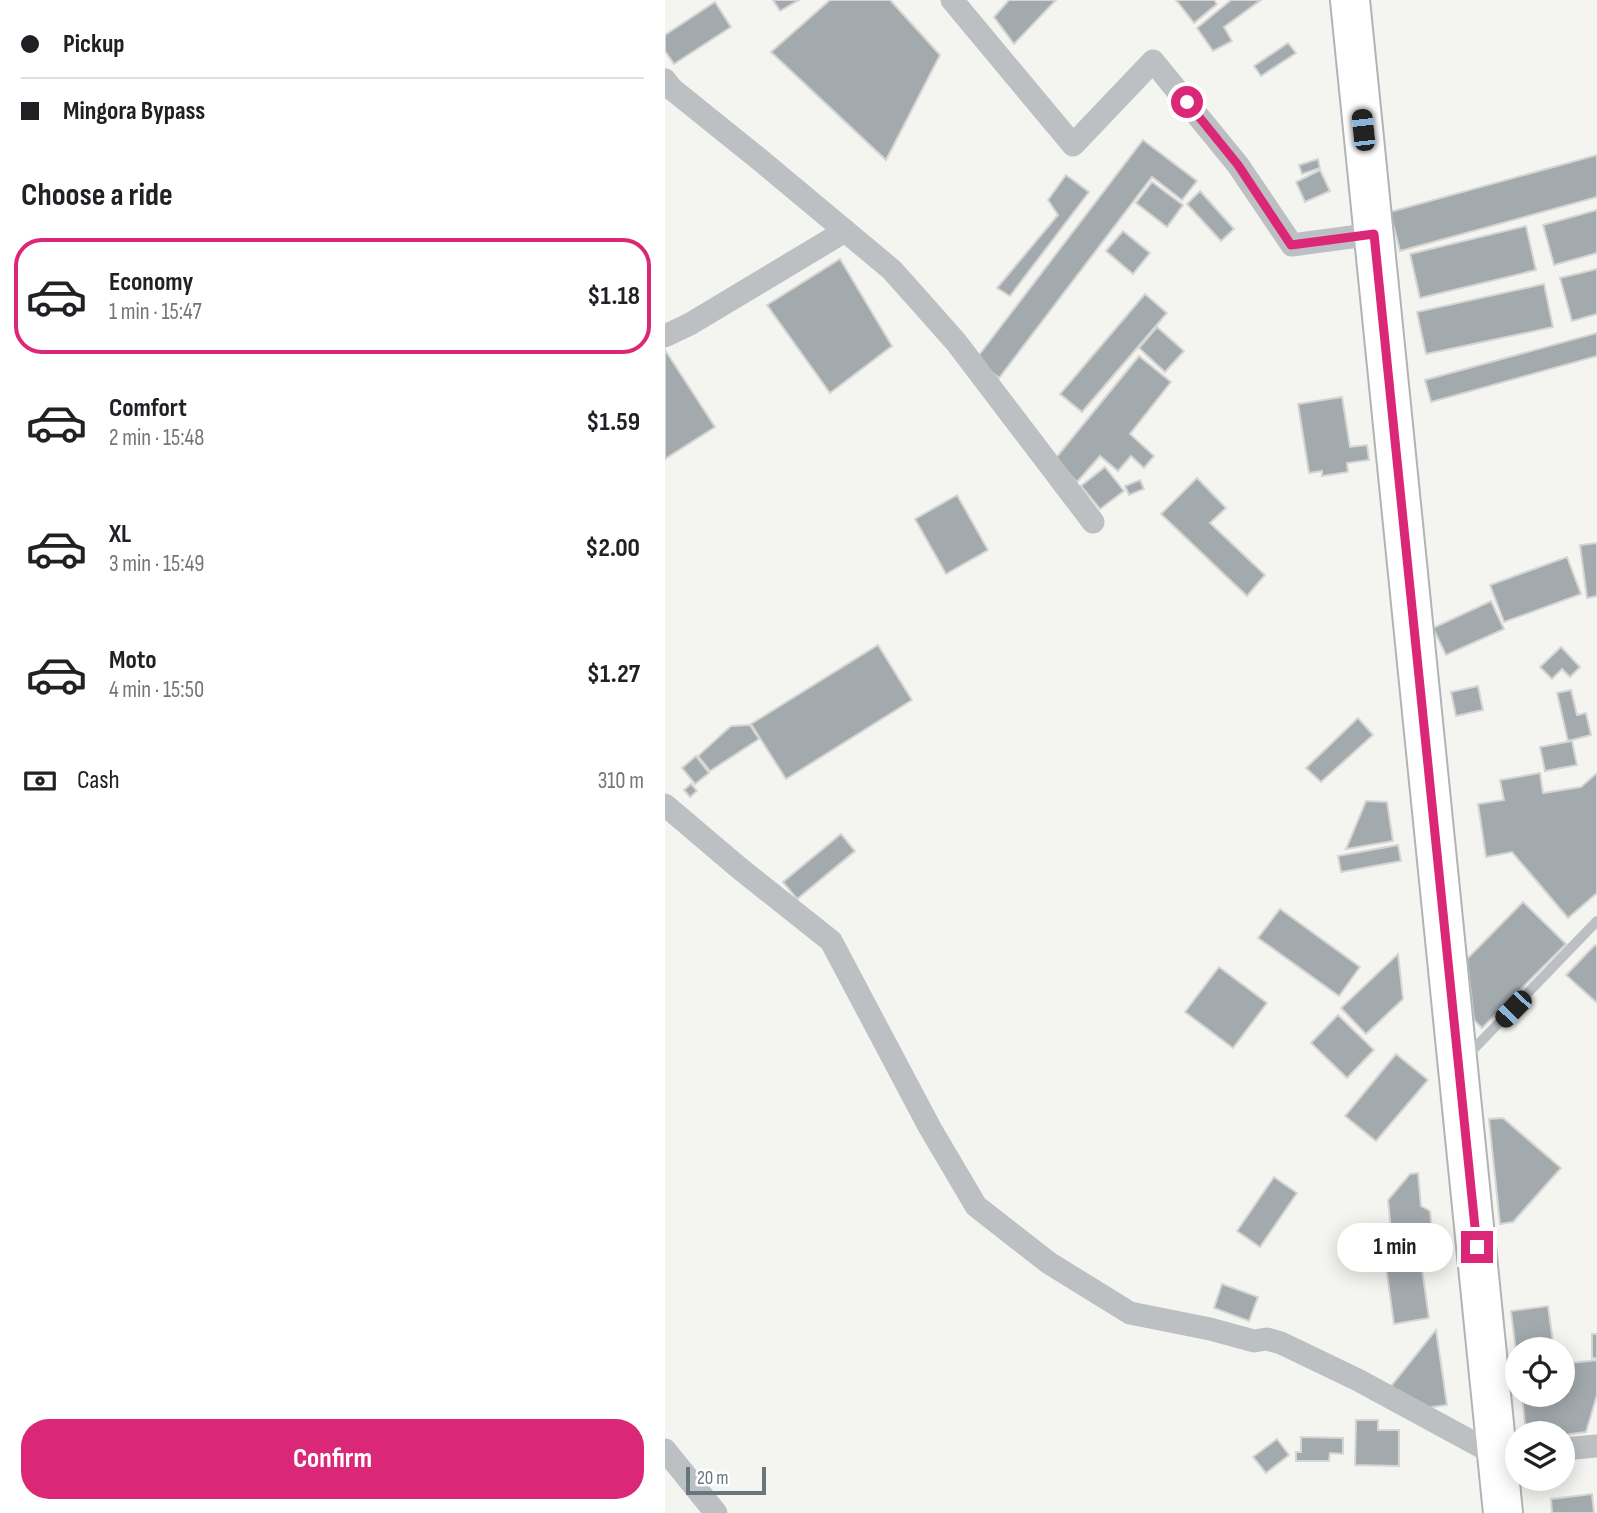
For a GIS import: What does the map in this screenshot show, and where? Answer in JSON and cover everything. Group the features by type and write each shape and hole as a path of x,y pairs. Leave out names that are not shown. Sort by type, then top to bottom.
{"highway":[{"path":"1350,0 1459,1064 1505,1439"},
{"path":"1503,1513 1505,1484"}],"street":[{"path":"952,0 1073,145 1153,61 1238,165 1291,245 1374,234"},
{"path":"665,80 672,89 893,270 955,342 1093,522"},
{"path":"665,336 690,324 845,231"},
{"path":"665,805 831,941 930,1128 976,1206 1049,1263 1130,1313 1254,1341 1267,1339 1281,1343 1505,1454"},
{"path":"1575,1448 1597,1446"},
{"path":"665,1450 716,1513"}],"lane":[{"path":"1459,1064 1597,921"}],"building":[{"path":"773,0 799,0 780,11"},
{"path":"830,0 890,0 940,55 886,160 771,52"},
{"path":"1009,0 1056,0 1014,44 994,17"},
{"path":"1176,0 1214,0 1217,4 1194,23"},
{"path":"1231,0 1261,0 1224,27 1232,41 1213,51 1197,28"},
{"path":"715,2 731,27 674,64 665,51 665,35"},
{"path":"1288,43 1296,53 1261,76 1254,66"},
{"path":"1143,140 1197,181 1182,200 1152,177 999,378 976,359"},
{"path":"1597,155 1597,197 1400,251 1390,212"},
{"path":"1318,159 1320,168 1302,174 1299,165"},
{"path":"1320,170 1330,191 1305,202 1296,182"},
{"path":"1066,175 1089,192 1010,296 997,288 1058,215 1048,200"},
{"path":"1152,182 1183,205 1167,227 1136,203"},
{"path":"1200,191 1234,229 1221,241 1187,204"},
{"path":"1597,210 1597,253 1554,265 1543,225"},
{"path":"1526,226 1536,270 1420,298 1410,254"},
{"path":"1123,231 1150,253 1133,274 1106,251"},
{"path":"840,259 892,346 830,393 767,305"},
{"path":"1597,269 1597,314 1572,321 1560,278"},
{"path":"1544,284 1553,327 1426,354 1417,312"},
{"path":"1145,294 1167,313 1082,412 1060,394"},
{"path":"1157,327 1184,351 1165,372 1139,348"},
{"path":"1597,333 1597,356 1431,402 1425,380"},
{"path":"665,350 715,427 665,459"},
{"path":"1139,356 1171,382 1130,434 1154,456 1144,468 1131,456 1118,471 1100,456 1077,482 1055,459"},
{"path":"1342,397 1350,447 1367,445 1369,460 1347,463 1348,472 1322,476 1322,471 1309,473 1298,404"},
{"path":"1105,467 1124,491 1100,509 1081,486"},
{"path":"1197,478 1226,508 1210,523 1265,575 1247,596 1161,514"},
{"path":"1140,480 1144,489 1129,495 1125,486"},
{"path":"957,495 988,550 946,574 915,519"},
{"path":"1597,543 1597,596 1587,598 1580,545"},
{"path":"1567,557 1581,594 1504,622 1490,585"},
{"path":"1491,601 1504,629 1446,655 1433,628"},
{"path":"878,645 912,700 786,779 751,724"},
{"path":"1561,647 1580,667 1570,677 1562,669 1552,679 1540,667"},
{"path":"1478,686 1483,710 1456,716 1451,692"},
{"path":"1571,690 1577,715 1586,713 1591,735 1568,741 1557,693"},
{"path":"1358,718 1373,735 1321,782 1306,768"},
{"path":"750,725 759,739 710,771 698,756 731,726"},
{"path":"1572,741 1577,765 1545,771 1540,747"},
{"path":"696,756 709,773 695,784 682,768"},
{"path":"1540,773 1543,793 1581,787 1597,773 1597,893 1568,918 1512,852 1486,857 1478,804 1504,800 1500,780"},
{"path":"691,784 697,791 690,797 684,790"},
{"path":"1366,801 1387,802 1393,841 1346,849"},
{"path":"841,834 855,851 797,899 783,882"},
{"path":"1398,845 1401,861 1341,872 1338,856"},
{"path":"1523,902 1566,944 1482,1028 1474,1020 1467,959"},
{"path":"1280,909 1360,967 1339,996 1258,938"},
{"path":"1595,945 1597,947 1596,1002 1566,975"},
{"path":"1398,954 1403,999 1366,1034 1341,1008"},
{"path":"1219,967 1267,1003 1233,1048 1185,1012"},
{"path":"1338,1015 1374,1050 1347,1078 1311,1043"},
{"path":"1396,1054 1428,1080 1376,1141 1345,1116"},
{"path":"1503,1118 1561,1168 1513,1222 1500,1224 1489,1119"},
{"path":"1418,1173 1421,1206 1430,1211 1432,1229 1418,1230 1420,1247 1393,1250 1388,1200 1410,1174"},
{"path":"1274,1177 1297,1193 1260,1247 1237,1231"},
{"path":"1421,1262 1429,1318 1394,1324 1386,1267"},
{"path":"1222,1284 1258,1297 1249,1321 1214,1308"},
{"path":"1548,1306 1552,1337 1514,1337 1511,1311"},
{"path":"1436,1330 1447,1405 1425,1408 1388,1390"},
{"path":"1592,1334 1597,1334 1597,1358 1592,1358"},
{"path":"1597,1360 1597,1395 1586,1432 1575,1433 1575,1421 1525,1421 1523,1407 1575,1407 1575,1363"},
{"path":"1356,1420 1378,1420 1378,1430 1399,1430 1399,1466 1355,1465"},
{"path":"1301,1437 1343,1438 1343,1454 1330,1453 1329,1461 1296,1461 1296,1452 1301,1452"},
{"path":"1277,1439 1289,1455 1266,1473 1253,1457"},
{"path":"1592,1494 1594,1513 1552,1513 1551,1499"}],"route":[{"path":"1187,102 1238,165 1291,245 1374,234 1477,1247"}]}
